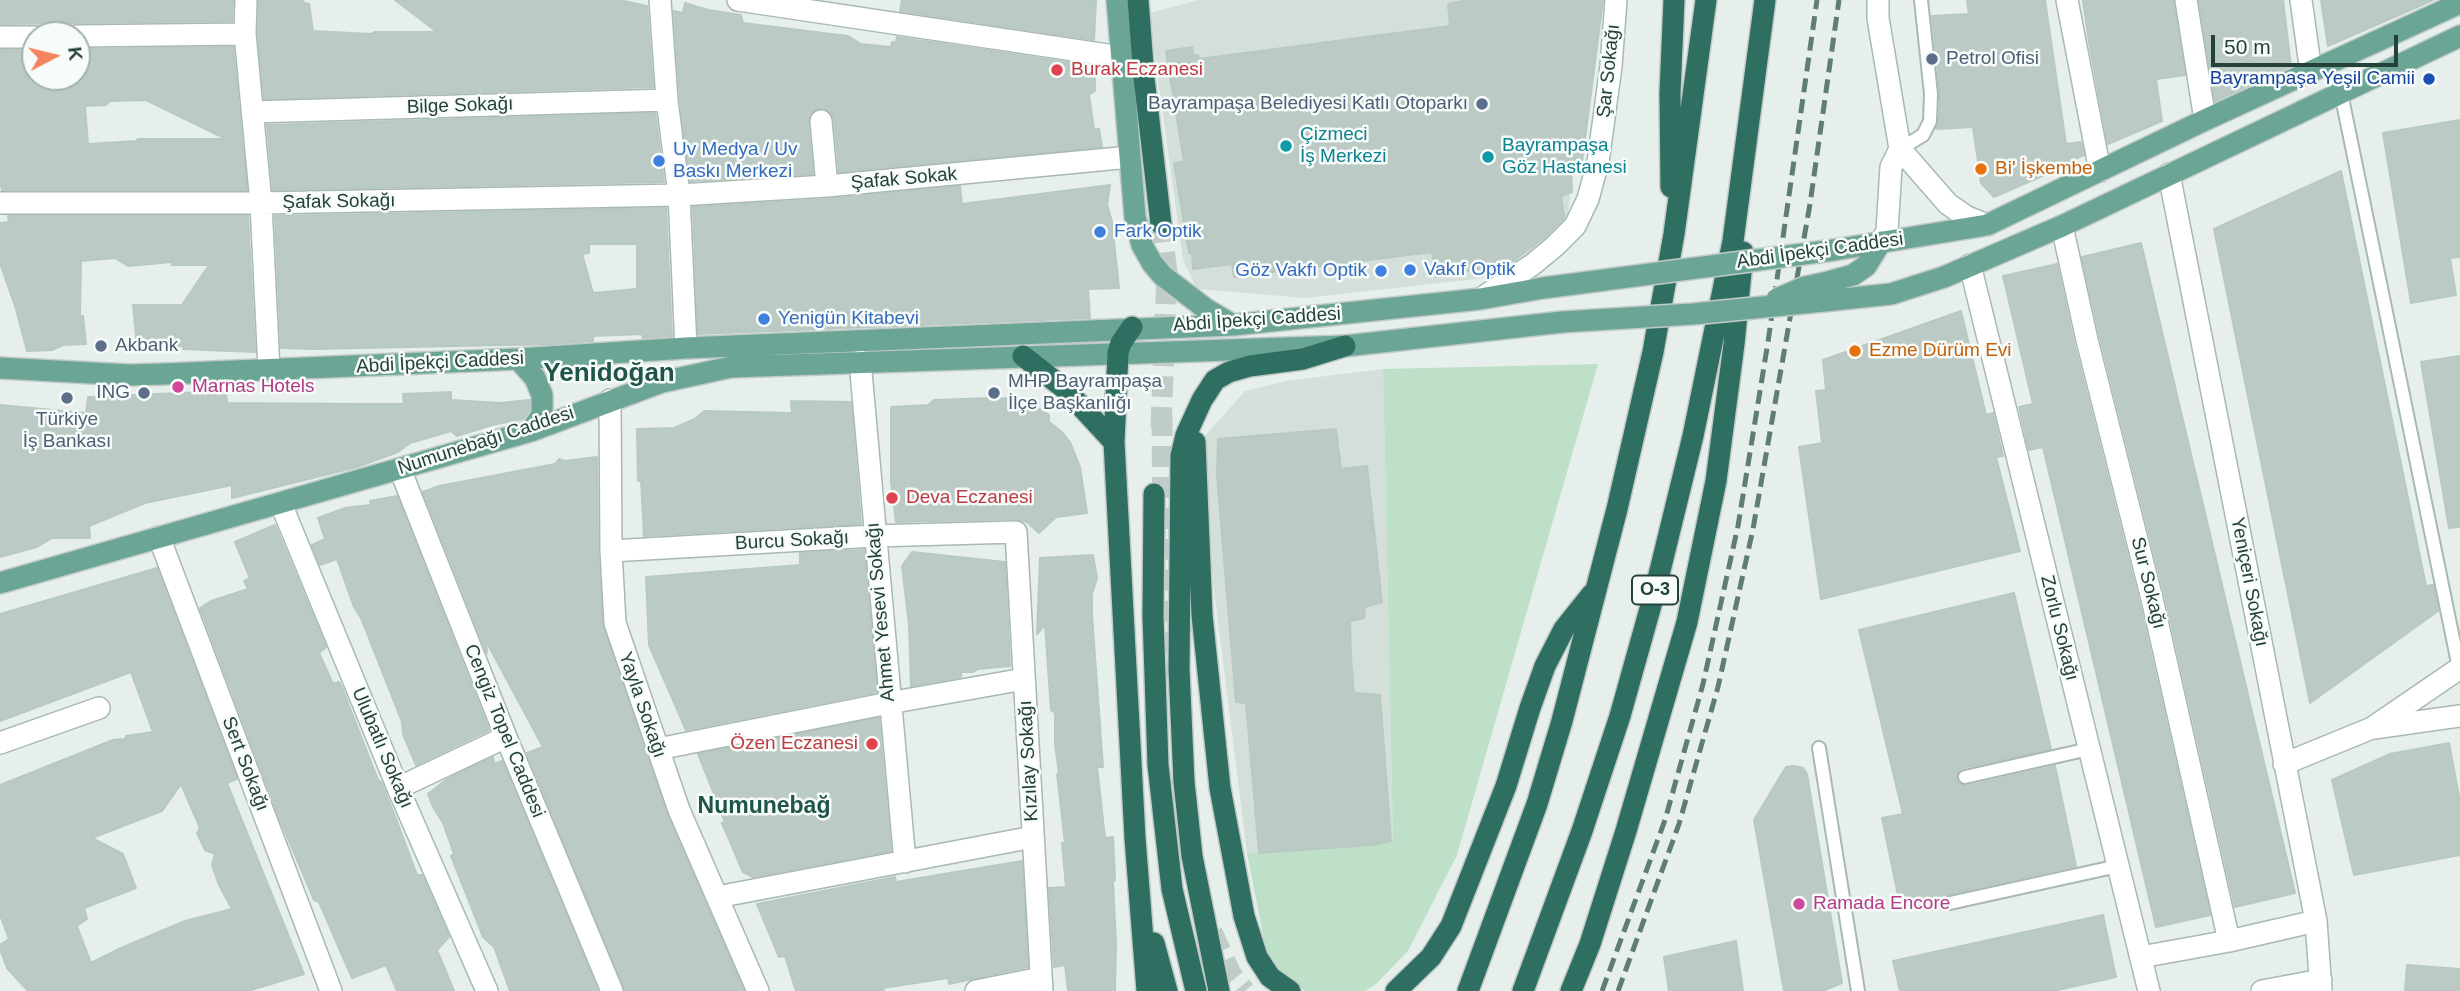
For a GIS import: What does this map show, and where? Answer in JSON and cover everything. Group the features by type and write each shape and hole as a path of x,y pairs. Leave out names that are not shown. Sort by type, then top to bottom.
{"highway":[{"path":"1138,0 1161,224"},
{"path":"1674,0 1670,93 1674,234"},
{"path":"1468,991 1537,804 1598,587 1653,352 1674,234 1706,0"},
{"name":"O-3","path":"1523,991 1582,831 1620,716 1693,436 1717,329 1743,177 1765,0"},
{"path":"1571,991 1590,944 1626,831 1686,622 1705,534 1716,481 1734,344 1745,234 1743,177"},
{"path":"1132,327 1118,353 1114,442 1135,838 1147,991"},
{"path":"1219,991 1192,856 1184,782 1179,670 1181,456 1186,435 1202,400 1215,380 1229,372 1250,366 1303,359 1345,346"},
{"path":"1023,356 1072,396 1114,442"},
{"path":"1202,400 1195,431 1196,496 1202,615 1220,788 1244,916 1257,957 1270,977 1290,991"},
{"path":"1154,494 1153,616 1158,765 1172,889 1196,991"},
{"path":"1396,991 1431,957 1451,926 1506,786 1545,666 1564,629 1598,587"},
{"path":"1135,838 1143,895 1157,960 1167,991"}],"main road":[{"path":"1117,0 1135,217 1142,245 1163,276 1233,325"},
{"name":"Abdi İpekçi Caddesi","path":"0,368 129,375 518,359 686,348 1132,327 1233,325 1480,299 1542,288 1834,250 1987,225 2205,120 2460,3"},
{"name":"Abdi İpekçi Caddesi","path":"1023,356 1345,346 1562,322 1693,314 1767,306 1824,292 1874,297 1904,291 1944,277 2062,226 2341,93 2367,78 2460,36"},
{"path":"1824,292 1866,266 1881,242"},
{"name":"Numunebağı Caddesi","path":"0,583 531,431 662,382 731,367 1023,356"},
{"path":"518,359 535,378 542,395 542,415 531,431"}],"street":[{"path":"246,0 245,34 261,204 269,370"},
{"path":"660,0 667,100 679,195 686,348"},
{"path":"738,0 1121,57"},
{"name":"Şar Sokağı","path":"1480,299 1532,265 1555,246 1575,226 1588,199 1598,163 1611,65 1616,0"},
{"path":"1878,0 1878,18 1900,149 1948,204 1967,217 1987,225"},
{"path":"2067,0 2100,171"},
{"path":"2186,0 2205,120"},
{"path":"2301,0 2311,72"},
{"path":"91,36 245,34"},
{"path":"0,37 21,37"},
{"name":"Bilge Sokağı","path":"252,112 667,100"},
{"path":"821,121 827,186"},
{"path":"1881,242 1887,231 1892,167 1900,149"},
{"name":"Şafak Sokak","path":"679,195 827,186 1130,158"},
{"name":"Yeniçeri Sokağı","path":"2169,174 2316,921 2321,985"},
{"name":"Şafak Sokağı","path":"0,203 261,204 679,195"},
{"name":"Sur Sokağı","path":"2062,226 2087,340 2153,603 2229,941"},
{"name":"Zorlu Sokağı","path":"1970,265 2149,991"},
{"name":"Ahmet Yesevi Sokağı","path":"860,361 905,862"},
{"name":"Yayla Sokağı","path":"610,400 611,551 615,623 679,810 758,991"},
{"name":"Cengiz Topel Caddesi","path":"400,469 506,737 612,991"},
{"name":"Ulubatlı Sokağı","path":"281,504 398,788 487,991"},
{"name":"Burcu Sokağı","path":"611,551 874,536 1016,532"},
{"name":"Kızılay Sokağı","path":"1016,532 1041,985"},
{"name":"Sert Sokağı","path":"159,537 328,990"},
{"path":"2284,764 2372,728 2460,668"},
{"path":"658,749 890,702 1024,679"},
{"path":"0,743 99,708"},
{"path":"2372,728 2460,716"},
{"path":"398,788 506,737"},
{"path":"717,897 1033,837"},
{"path":"2141,957 2316,921"},
{"path":"976,991 1041,985"},
{"path":"2262,991 2321,985"}],"lane":[{"path":"1900,149 1923,135 1930,121 1931,94 1921,0"},
{"path":"2341,93 2460,668"},
{"path":"1819,748 1858,991"},
{"path":"1965,777 2089,750"},
{"path":"1950,903 2118,866"}],"shaded area":[{"path":"1199,0 1593,0 1594,30 1567,220 1503,276 1305,298 1197,289 1183,260 1149,13"},
{"path":"1383,369 1393,841 1247,853 1209,550 1204,437 1245,391 1286,381"}],"green space":[{"path":"1598,364 1457,855 1408,951 1376,984 1365,991 1305,991 1278,970 1266,950 1247,853 1393,841 1383,369"}],"building":[{"path":"0,0 233,0 232,21 21,21 21,24 0,24"},
{"path":"259,0 303,0 309,4 313,31 371,34 437,32 395,0 619,0 647,6 653,87 264,99 258,34"},
{"path":"902,0 1096,0 1094,40 900,11"},
{"path":"1468,0 1603,0 1581,170 1571,172 1572,192 1561,196 1564,218 1546,236 1512,262 1436,277 1432,252 1234,277 1232,264 1193,269 1174,163 1184,162 1166,51 1192,47 1193,55 1198,55 1199,59 1450,26 1448,4"},
{"path":"1967,0 2045,0 2066,144 2081,142 2084,155 2070,161 2070,164 1994,197 1981,183 1973,127 1936,129 1940,94 1932,16 1969,14"},
{"path":"2083,0 2173,0 2185,75 2156,79 2162,121 2108,144 2089,42"},
{"path":"2199,0 2283,0 2291,66 2215,101"},
{"path":"2321,0 2433,0 2328,46"},
{"path":"685,3 741,15 743,23 848,36 861,44 891,47 897,37 1087,65 1095,76 1095,91 1089,95 1094,129 1099,129 1102,147 839,172 834,119 831,113 820,108 813,111 808,122 813,174 690,181 680,99 674,11 683,13"},
{"path":"233,47 247,190 2,190 0,50 21,50 21,91 91,91 91,49","holes":["146,100 226,139 138,139 88,144 85,106 106,105 110,101"]},
{"path":"655,113 664,182 273,190 267,125"},
{"path":"2460,120 2460,257 2450,258 2456,295 2411,303 2383,133"},
{"path":"2341,171 2426,586 2433,585 2438,611 2310,703 2214,229"},
{"path":"1110,185 1107,204 1112,222 1119,288 1088,289 1090,318 698,334 693,207 828,199 960,186 962,204"},
{"path":"666,208 672,336 593,336 593,341 553,344 281,348 275,216","holes":["589,244 637,244 637,289 593,293 582,254 589,253"]},
{"path":"8,216 248,216 255,352 183,349 183,346 137,346 133,305 182,305 209,265 172,265 172,262 128,266 115,258 81,261 80,316 83,316 86,344 27,351 0,263 0,223 9,222"},
{"path":"2141,243 2295,893 2235,907 2166,600 2082,257"},
{"path":"2057,264 2074,343 2140,606 2210,915 2156,927 2043,447 2029,450 2019,407 2033,404 2003,276"},
{"path":"1961,311 1986,415 1993,413 2003,456 1996,457 2020,551 1821,599 1799,447 1822,443 1816,391 1826,390 1823,360"},
{"path":"2460,356 2460,527 2449,528 2421,362"},
{"path":"226,391 227,403 356,404 404,404 403,394 451,392 451,400 501,403 529,400 529,411 523,419 457,436 451,431 410,443 398,452 357,467 232,498 232,485 145,503 89,526 90,538 52,538 37,547 0,557 0,405 86,413 88,397"},
{"path":"1024,399 1049,415 1049,422 1070,442 1080,467 1087,513 1056,517 1039,533 1027,522 1016,519 896,522 891,482 891,407 928,405 934,400"},
{"path":"791,401 851,402 861,524 644,536 641,480 638,481 637,429 674,428 695,419 704,411 792,413"},
{"path":"1336,429 1341,469 1367,466 1382,602 1365,607 1364,618 1350,621 1351,658 1354,693 1380,695 1391,841 1371,845 1259,853 1246,703 1236,702 1217,475 1218,439"},
{"path":"597,457 598,552 603,627 667,814 744,991 625,991 527,753 543,747 486,641 487,653 423,492 439,486 555,464 559,459 565,461"},
{"path":"397,496 489,730 416,765 403,734 402,722 337,559 320,565 312,545 325,539 318,518 345,508 371,505 370,501"},
{"path":"275,525 326,647 319,653 333,684 339,682 343,690 417,875 422,875 449,937 437,950 454,991 397,991 386,965 352,978 319,902 314,900 279,817 200,608 211,601 248,589 244,581 250,578 235,542"},
{"path":"864,550 877,692 686,730 649,645 646,577 800,565 800,553"},
{"path":"912,552 1005,562 1010,666 961,672 961,677 911,686 909,625 902,566"},
{"path":"1093,555 1097,578 1092,594 1092,615 1103,767 1097,767 1105,838 1113,837 1115,991 1068,991 1065,965 1054,967 1049,888 1066,887 1062,843 1065,843 1045,625 1037,634 1040,558"},
{"path":"157,568 237,779 227,783 304,974 248,991 28,991 7,968 0,949 0,945 9,939 0,915 0,785 113,740 153,732 131,672 0,721 0,614","holes":["181,784 200,828 197,833 205,850 215,854 212,865 232,909 185,921 91,963 77,926 87,919 84,908 136,888 123,854 92,838 162,811"]},
{"path":"2014,593 2051,749 1963,768 1956,778 1959,783 1967,786 2055,766 2076,866 1900,905 1882,818 1903,814 1859,630"},
{"path":"879,718 891,851 753,877 743,872 722,823 725,822 698,754"},
{"path":"2449,743 2460,802 2460,855 2354,875 2332,780 2390,754"},
{"path":"493,757 494,764 502,761 598,991 510,991 494,947 483,937 451,856 454,854 443,823 428,794 446,780"},
{"name":"Ramada Encore","path":"1786,767 1803,768 1807,774 1842,983 1823,991 1784,991 1754,820"},
{"path":"1022,861 1028,967 949,984 948,978 883,988 884,991 796,991 785,956 779,957 757,904 895,877 896,882"},
{"path":"2103,915 2116,977 2053,991 1900,991 1893,961"},
{"path":"1736,941 1743,991 1669,991 1664,957"},
{"path":"2407,965 2460,969 2460,991 2405,991"}],"tunnel":[{"path":"1161,224 1167,273 1161,428"},
{"path":"1162,415 1163,548 1171,677"},
{"path":"1212,932 1231,974 1245,991"}],"railway":[{"path":"1602,991 1665,820 1703,684 1738,526 1768,342 1817,0"},
{"path":"1618,991 1679,824 1718,687 1753,529 1810,204 1839,0"}],"place":[{"name":"Petrol Ofisi","path":"1932,59"},
{"name":"Burak Eczanesi","path":"1057,70"},
{"name":"Bayrampaşa Yeşil Camii","path":"2429,79"},
{"name":"Bayrampaşa Belediyesi Katlı Otoparkı","path":"1482,104"},
{"name":"Çizmeci İş Merkezi","path":"1286,146"},
{"name":"Bayrampaşa Göz Hastanesi","path":"1488,157"},
{"name":"Uv Medya / Uv Baskı Merkezi","path":"659,161"},
{"name":"Bi' İşkembe","path":"1981,169"},
{"name":"Fark Optik","path":"1100,232"},
{"name":"Vakıf Optik","path":"1410,270"},
{"name":"Göz Vakfı Optik","path":"1381,271"},
{"name":"Yenigün Kitabevi","path":"764,319"},
{"name":"Akbank","path":"101,346"},
{"name":"Ezme Dürüm Evi","path":"1855,351"},
{"name":"Marnas Hotels","path":"178,387"},
{"name":"ING","path":"144,393"},
{"name":"MHP Bayrampaşa İlçe Başkanlığı","path":"994,393"},
{"name":"Türkiye İş Bankası","path":"67,398"},
{"name":"Deva Eczanesi","path":"892,498"},
{"name":"Özen Eczanesi","path":"872,744"},
{"name":"Ramada Encore","path":"1799,904"}],"district":[{"name":"Yenidoğan","path":"609,374"},
{"name":"Numunebağ","path":"764,807"}]}
